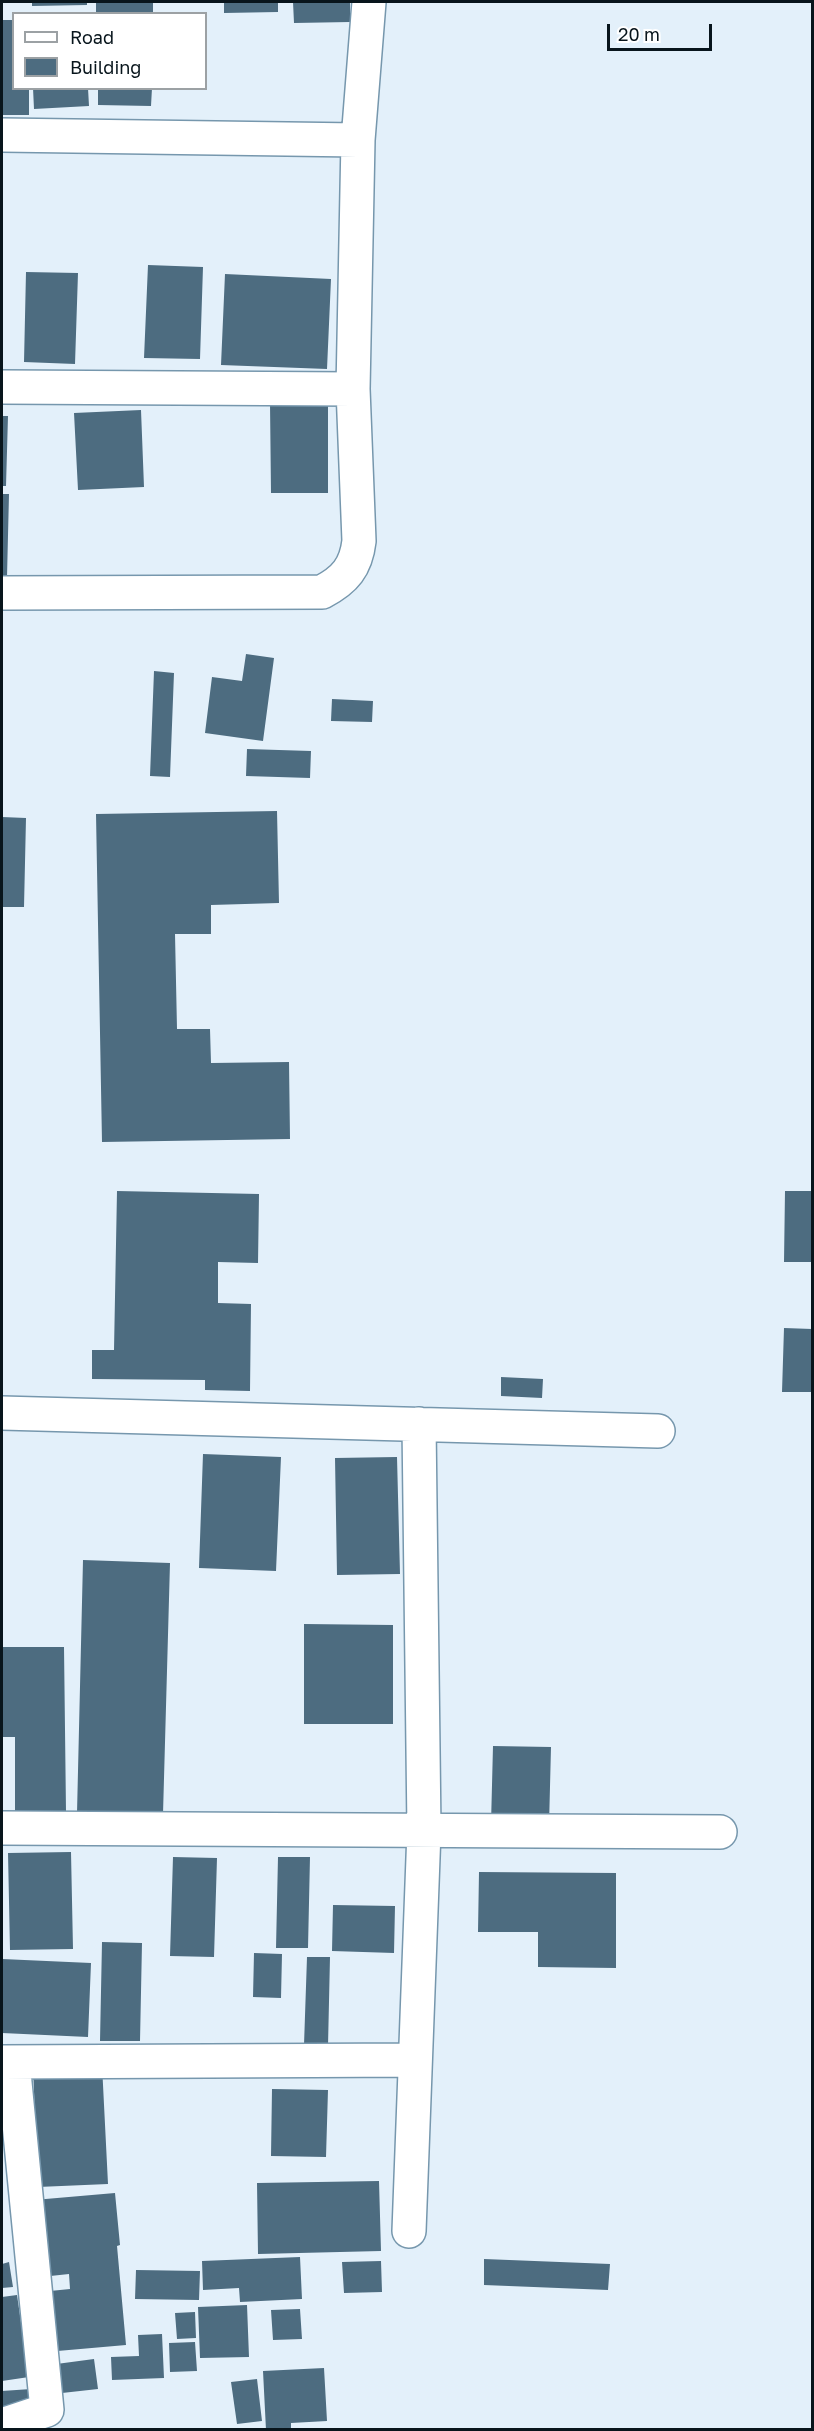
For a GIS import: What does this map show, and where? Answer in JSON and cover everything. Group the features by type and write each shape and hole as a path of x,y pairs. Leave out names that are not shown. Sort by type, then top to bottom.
{"street":[{"path":"2,593 322,592 338,584 357,556 359,541 353,389 358,140 369,2"},
{"path":"2,135 358,140"},
{"path":"2,387 353,389"},
{"path":"2,1413 658,1431"},
{"path":"409,2230 424,1831 419,1424"},
{"path":"2,1828 720,1832"},
{"path":"4,2430 8,2423 47,2410 8,2062 415,2060"}],"building":[{"path":"32,2 87,2 87,5 32,6"},
{"path":"96,2 153,2 153,12 96,12"},
{"path":"224,2 278,2 278,12 224,13"},
{"path":"293,2 350,2 350,22 294,23"},
{"path":"2,20 12,20 12,90 29,90 29,115 2,115"},
{"path":"33,90 88,90 89,106 34,109"},
{"path":"98,90 152,90 151,106 98,105"},
{"path":"148,265 203,267 200,359 144,358"},
{"path":"26,272 78,273 75,364 24,362"},
{"path":"225,274 331,279 327,369 221,365"},
{"path":"328,402 328,493 271,493 270,403"},
{"path":"141,410 144,487 78,490 74,413"},
{"path":"2,416 8,416 6,486 2,486"},
{"path":"2,494 9,494 7,577 2,576"},
{"path":"246,654 274,658 263,741 205,733 212,677 242,681"},
{"path":"154,671 174,673 170,777 150,776"},
{"path":"332,699 373,701 372,722 331,721"},
{"path":"247,749 311,751 310,778 246,776"},
{"path":"277,811 279,903 211,905 211,934 175,934 177,1029 210,1029 211,1063 289,1062 290,1139 102,1142 96,814"},
{"path":"2,817 26,818 24,907 2,907"},
{"path":"117,1191 259,1194 258,1263 218,1262 218,1303 251,1304 250,1391 205,1390 205,1380 92,1379 92,1350 114,1350"},
{"path":"785,1191 812,1191 812,1262 784,1262"},
{"path":"784,1328 812,1329 812,1392 782,1392"},
{"path":"501,1377 543,1379 542,1398 501,1396"},
{"path":"203,1454 281,1457 276,1571 199,1568"},
{"path":"397,1457 400,1574 337,1575 335,1458"},
{"path":"83,1560 170,1563 163,1814 77,1813"},
{"path":"304,1624 393,1625 393,1724 304,1724"},
{"path":"2,1647 64,1647 66,1812 15,1812 15,1737 2,1737"},
{"path":"493,1746 551,1747 549,1826 491,1824"},
{"path":"71,1852 73,1949 10,1950 8,1853"},
{"path":"173,1857 217,1858 214,1957 170,1956"},
{"path":"278,1857 310,1857 308,1948 276,1948"},
{"path":"479,1872 616,1873 616,1968 538,1967 538,1932 478,1932"},
{"path":"333,1905 395,1906 394,1953 332,1951"},
{"path":"102,1942 142,1943 140,2041 100,2041"},
{"path":"254,1953 282,1954 281,1998 253,1997"},
{"path":"307,1957 330,1957 328,2046 304,2045"},
{"path":"2,1959 91,1963 88,2037 2,2033"},
{"path":"102,2065 108,2184 38,2187 33,2068"},
{"path":"272,2089 328,2090 326,2157 271,2156"},
{"path":"379,2181 381,2251 258,2254 257,2183"},
{"path":"115,2193 120,2245 117,2246 126,2345 46,2352 40,2292 70,2289 69,2274 41,2277 34,2200"},
{"path":"300,2257 302,2299 240,2302 239,2288 203,2290 202,2261"},
{"path":"484,2259 610,2264 608,2290 484,2285"},
{"path":"381,2261 382,2292 344,2293 342,2262"},
{"path":"9,2262 13,2287 2,2288 2,2264"},
{"path":"136,2270 200,2271 199,2300 135,2299"},
{"path":"17,2295 29,2377 2,2381 2,2297"},
{"path":"247,2305 249,2357 200,2358 198,2307"},
{"path":"300,2309 302,2339 273,2340 271,2310"},
{"path":"195,2312 196,2338 177,2339 175,2313"},
{"path":"162,2334 164,2378 112,2380 111,2357 139,2356 138,2335"},
{"path":"195,2342 197,2371 170,2372 169,2343"},
{"path":"94,2359 98,2389 53,2394 49,2365"},
{"path":"324,2368 327,2421 291,2423 291,2430 266,2430 263,2371"},
{"path":"257,2379 262,2421 237,2424 231,2382"},
{"path":"31,2389 32,2413 2,2415 2,2391"}]}
